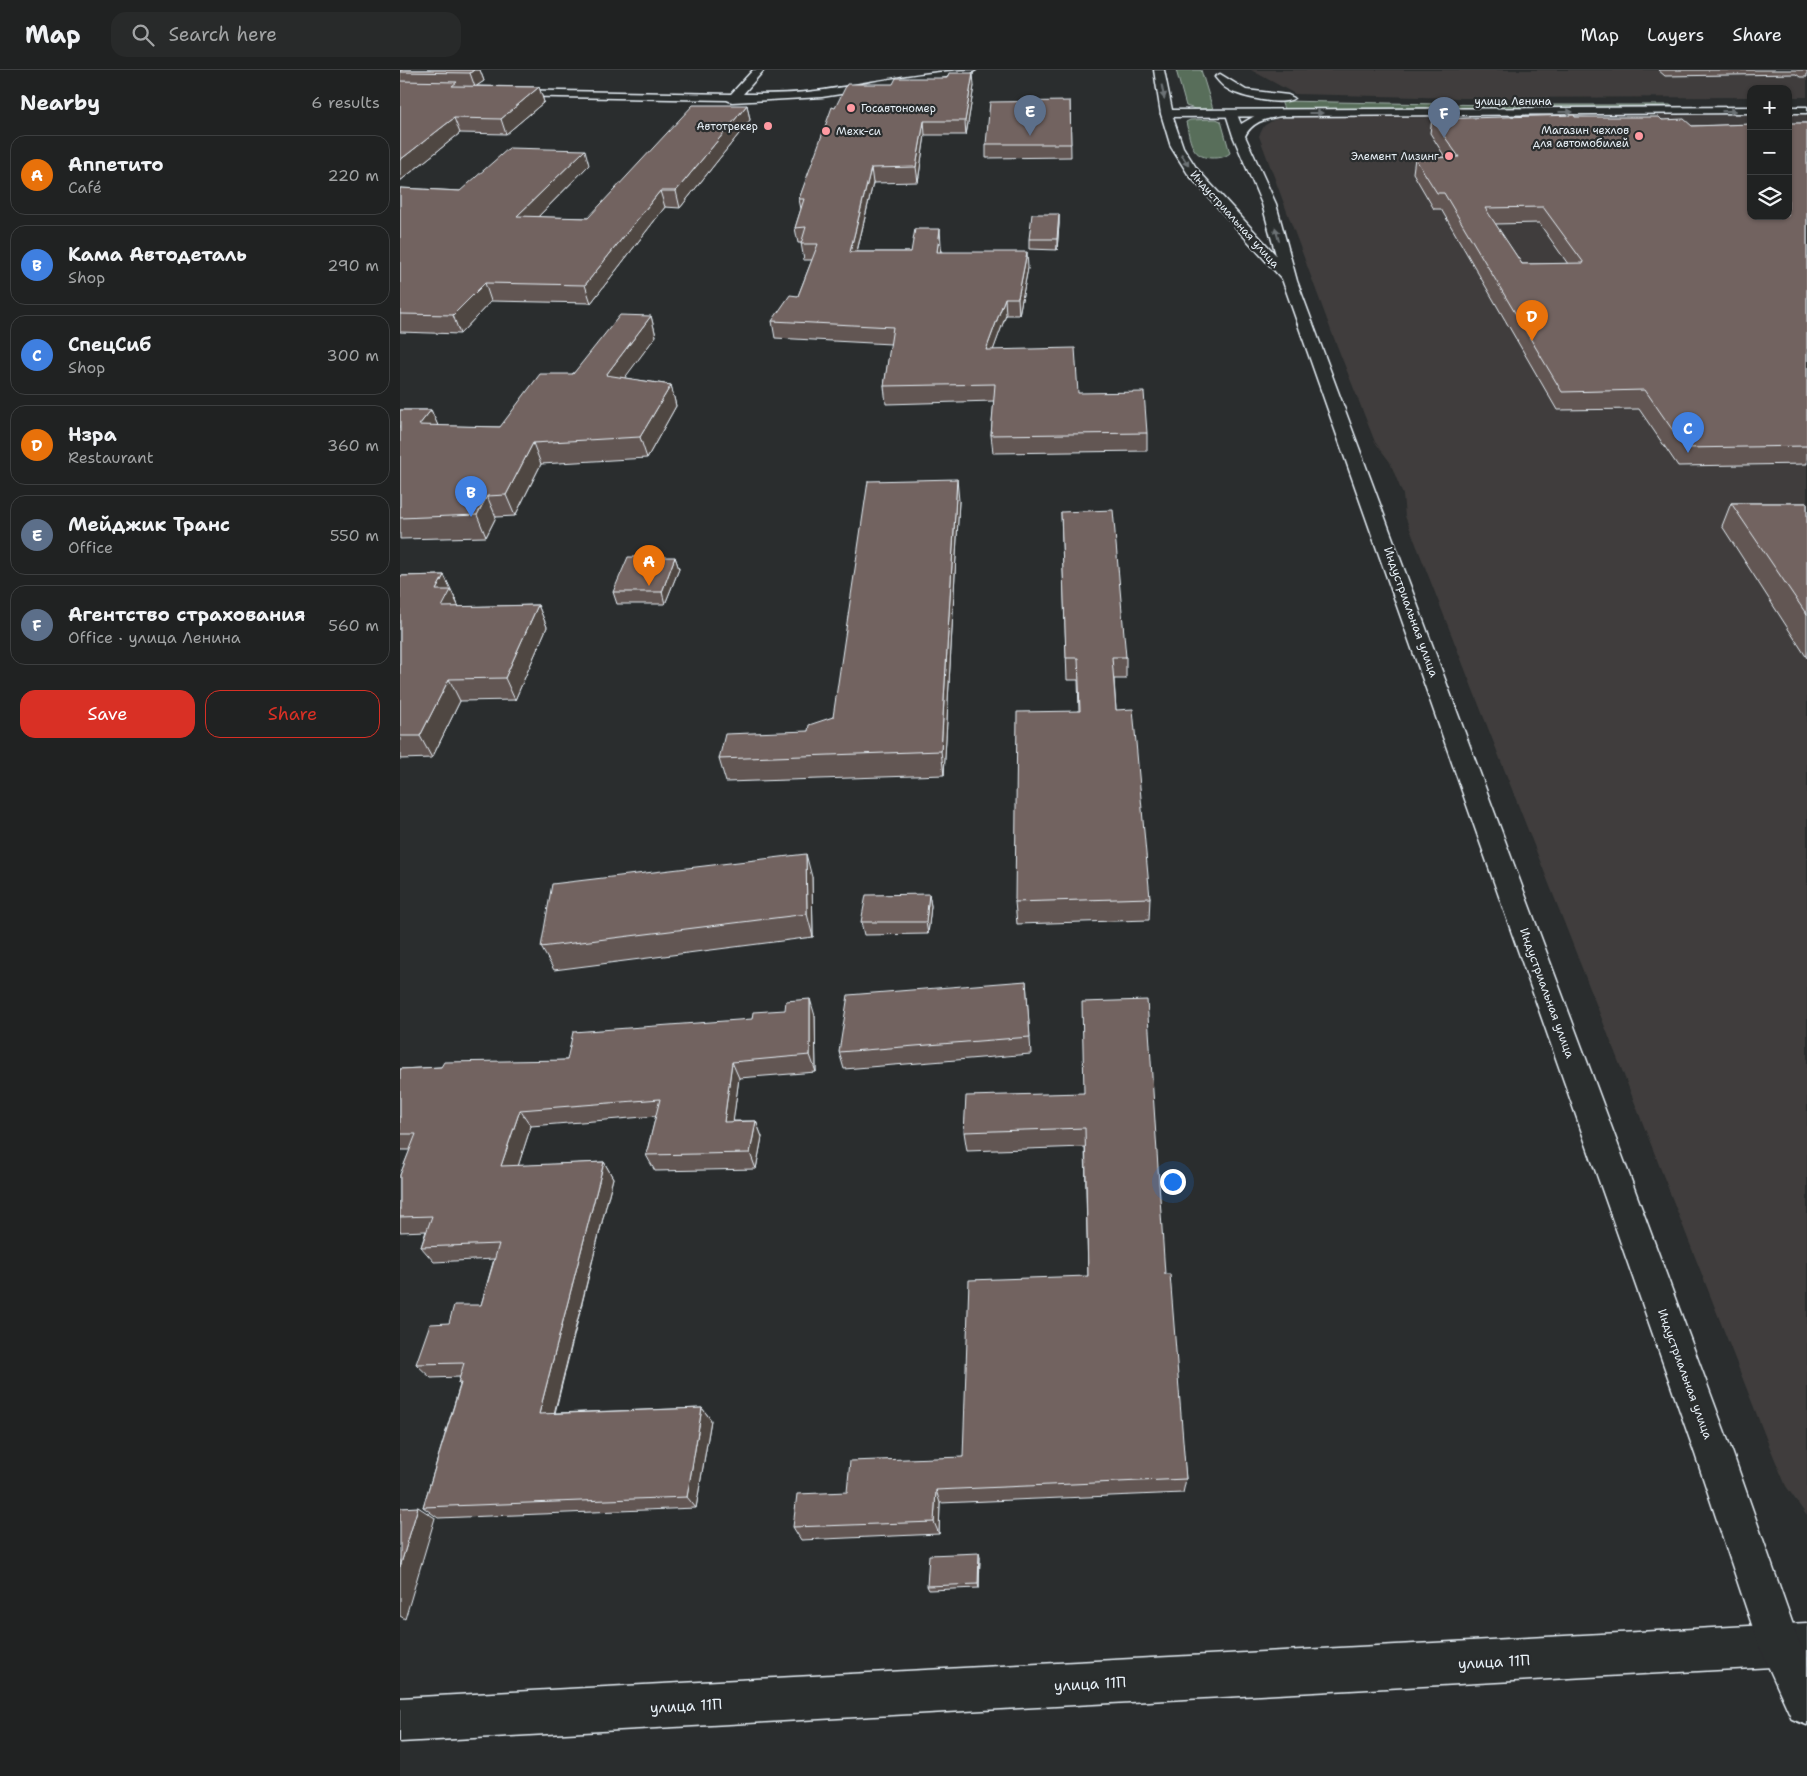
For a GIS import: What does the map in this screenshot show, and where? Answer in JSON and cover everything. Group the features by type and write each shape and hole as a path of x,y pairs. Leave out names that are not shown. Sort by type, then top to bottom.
{"main road":[{"path":"732,98 759,70"},
{"path":"489,93 732,98 808,96 971,70"},
{"name":"Индустриальная улица","path":"1159,70 1167,114 1177,147 1192,170 1290,282"},
{"path":"1218,74 1227,84 1242,92 1298,98"},
{"name":"Индустриальная улица","path":"1218,74 1239,136 1269,204 1290,282 1360,470 1714,1454 1793,1645 1807,1704"},
{"path":"1276,97 1256,101 1254,106 1261,110 1282,113"},
{"name":"улица Ленина","path":"1421,100 1747,101"},
{"path":"1792,100 1807,100"},
{"name":"улица Ленина","path":"1167,114 1229,104 1282,113 1747,110"},
{"path":"1792,110 1807,110"},
{"path":"1239,136 1243,127 1251,120 1282,113"},
{"name":"улица 11П","path":"400,1720 1793,1645"}],"shaded area":[{"path":"1251,70 1807,70 1807,97 1792,97 1792,85 1747,85 1747,97 1463,98 1295,94"},
{"path":"1792,113 1807,113 1807,1516 1786,1486 1766,1438 1405,516 1403,495 1390,462 1375,442 1332,333 1259,136 1264,126 1275,119 1293,116 1475,118 1747,114 1747,220 1792,220"}],"green space":[{"path":"1176,70 1201,70 1213,109 1195,109 1186,106"},
{"path":"1281,101 1493,105 1670,105 1673,107 1284,109"},
{"path":"1216,119 1221,121 1230,153 1219,158 1204,157 1192,146 1186,122 1190,120"}],"building":[{"path":"400,70 474,70 470,73 400,72"},
{"path":"949,73 973,73 965,121 924,121 916,167 871,168 850,252 911,252 915,229 940,229 937,252 1027,252 1018,298 1005,298 986,350 1075,348 1078,393 1144,392 1147,433 991,435 995,384 884,386 893,327 772,321 790,295 798,296 818,244 801,244 806,227 795,228 804,199 799,199 832,107 835,108 847,84 893,84 896,78 947,78"},
{"path":"400,81 457,82 452,86 539,87 501,119 454,118 400,160"},
{"path":"1070,101 1071,144 986,144 990,102"},
{"path":"693,105 747,105 676,191 660,191 585,285 485,283 453,315 400,314 400,188 460,191 509,148 585,150 517,216 588,218"},
{"path":"1574,115 1575,117 1659,117 1662,120 1684,119 1692,126 1747,124 1747,220 1792,220 1792,123 1807,123 1807,446 1685,448 1645,390 1562,392 1444,193 1437,193 1415,158 1459,157 1432,119","holes":["1543,207 1584,263 1522,264 1485,208"]},
{"path":"1032,214 1059,214 1057,239 1029,239"},
{"path":"620,315 651,316 606,375 671,385 640,437 533,443 506,495 487,496 477,515 400,518 400,410 431,410 419,425 500,427 540,374 573,374"},
{"path":"957,479 941,751 719,759 725,734 808,731 809,725 833,717 868,481"},
{"path":"1731,503 1807,503 1807,615"},
{"path":"1113,510 1126,657 1112,657 1116,710 1133,709 1150,898 1015,902 1017,712 1080,711 1078,658 1066,658 1061,512"},
{"path":"628,557 675,557 662,592 613,592"},
{"path":"444,575 436,590 451,590 442,607 538,605 505,678 449,679 420,736 400,736 400,576"},
{"path":"806,854 807,914 541,947 552,884"},
{"path":"929,894 926,922 861,922 866,895"},
{"path":"1026,981 1030,1037 839,1052 848,995"},
{"path":"810,999 810,1055 732,1062 724,1122 756,1121 750,1153 646,1155 660,1099 520,1110 501,1166 604,1162 539,1414 702,1408 687,1497 423,1507 461,1383 458,1383 464,1363 416,1364 430,1324 449,1323 454,1305 481,1305 499,1244 421,1247 432,1216 400,1217 400,1175 416,1134 400,1134 400,1069 441,1067 444,1062 567,1060 573,1032 752,1019 753,1012 785,1010 786,1001"},
{"path":"1147,1000 1165,1274 1170,1274 1186,1479 936,1490 934,1522 793,1527 797,1494 847,1492 850,1461 963,1457 969,1280 1088,1276 1085,1128 964,1132 966,1096 1084,1093 1082,1002"},
{"path":"418,1507 400,1567 400,1508"},
{"path":"979,1553 978,1584 927,1586 929,1555"}],"place":[{"name":"Госавтономер","path":"851,108"},
{"name":"Автотрекер","path":"768,126"},
{"name":"Мехк-си","path":"826,131"},
{"name":"Мейджик Транс","path":"1030,136"},
{"name":"Магазин чехлов для автомобилей","path":"1639,136"},
{"name":"Агентство страхования","path":"1444,138"},
{"name":"Элемент Лизинг","path":"1449,156"},
{"name":"Нзра","path":"1532,341"},
{"name":"СпецСиб","path":"1688,453"},
{"name":"Кама Автодеталь","path":"471,517"},
{"name":"Аппетито","path":"649,586"}]}
